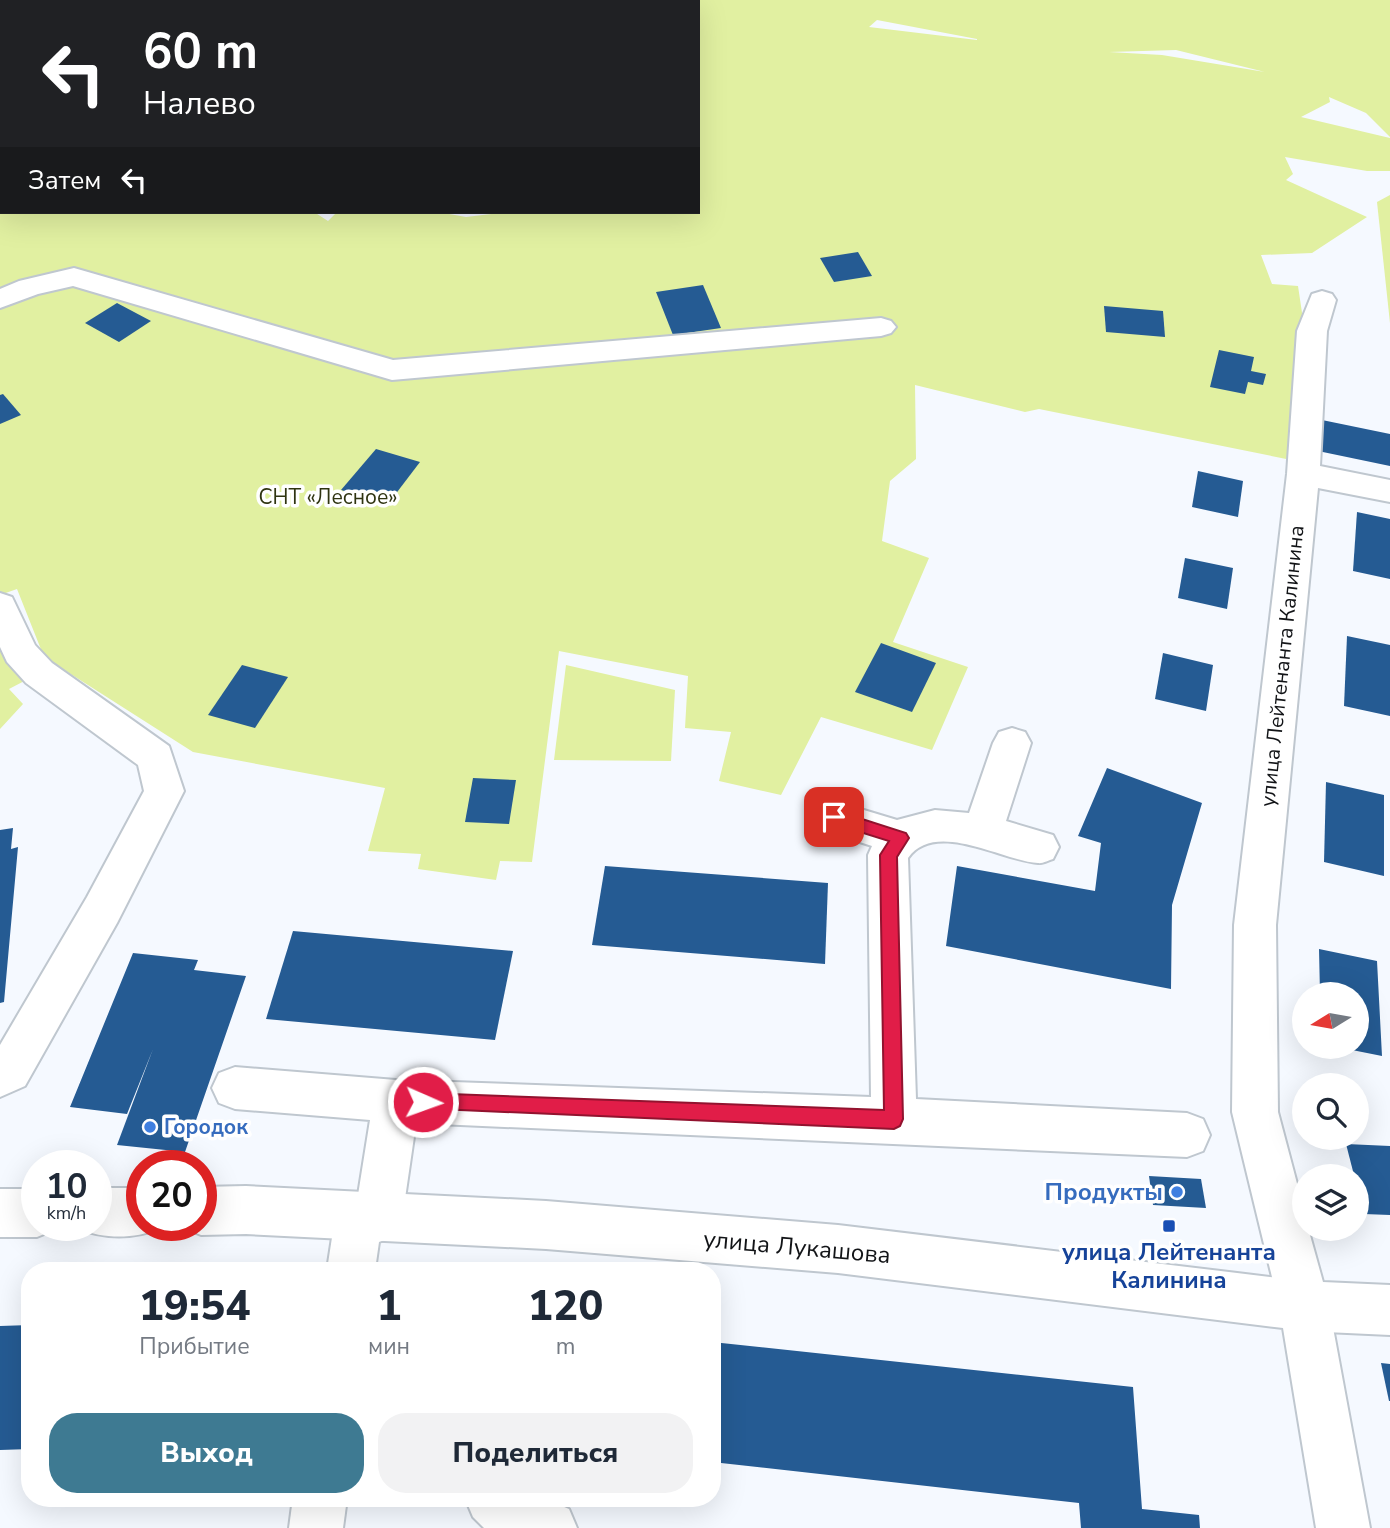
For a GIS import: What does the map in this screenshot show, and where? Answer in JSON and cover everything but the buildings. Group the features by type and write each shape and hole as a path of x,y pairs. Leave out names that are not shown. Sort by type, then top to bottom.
{"street":[{"path":"0,299 29,287 74,277 392,370 881,327"},
{"name":"улица Лейтенанта Калинина","path":"1322,300 1312,331 1303,474 1255,925 1255,1112 1304,1306 1343,1528"},
{"path":"1303,474 1390,491"},
{"path":"0,606 20,652 39,673 155,757 164,791 102,910 9,1071 0,1076"},
{"path":"983,831 1012,743"},
{"path":"834,817 900,838"},
{"path":"894,1119 888,855 900,838 925,827 956,825 1039,846"},
{"path":"235,1088 396,1101 894,1119 1187,1135"},
{"path":"354,1262 368,1218 396,1101"},
{"name":"улица Лукашова","path":"217,1211 546,1225 838,1249 1304,1306 1390,1310"},
{"path":"0,1213 21,1213"},
{"path":"316,1528 319,1507"},
{"path":"501,1507 520,1526 550,1528"}],"green space":[{"name":"СНТ «Лесное»","path":"700,0 1390,0 1390,137 1366,113 1329,97 1330,102 1301,117 1390,138 1390,171 1367,171 1285,157 1293,174 1286,180 1367,217 1312,253 1261,255 1272,284 1298,286 1316,406 1311,464 1039,409 1025,412 915,385 916,459 890,481 882,541 929,558 893,642 968,667 932,750 821,717 781,795 719,781 731,732 685,728 688,676 559,651 532,862 500,861 496,880 418,869 421,854 368,851 385,788 193,752 44,657 17,589 0,595 0,214 317,214 328,221 335,214 449,214 466,217 491,214 700,214","holes":["877,20 977,40 869,27","1176,50 1265,72 1162,55 1109,52"]},
{"path":"1390,195 1390,323 1377,202"},
{"path":"0,600 32,677 9,689 23,704 0,729"},
{"path":"566,665 675,690 671,761 554,760"}],"place":[{"name":"Городок","path":"150,1127"},
{"name":"Продукты","path":"1177,1192"},
{"name":"улица Лейтенанта Калинина","path":"1169,1226"}],"route":[{"path":"423,1102 894,1119 888,855 900,838 834,817"}]}
